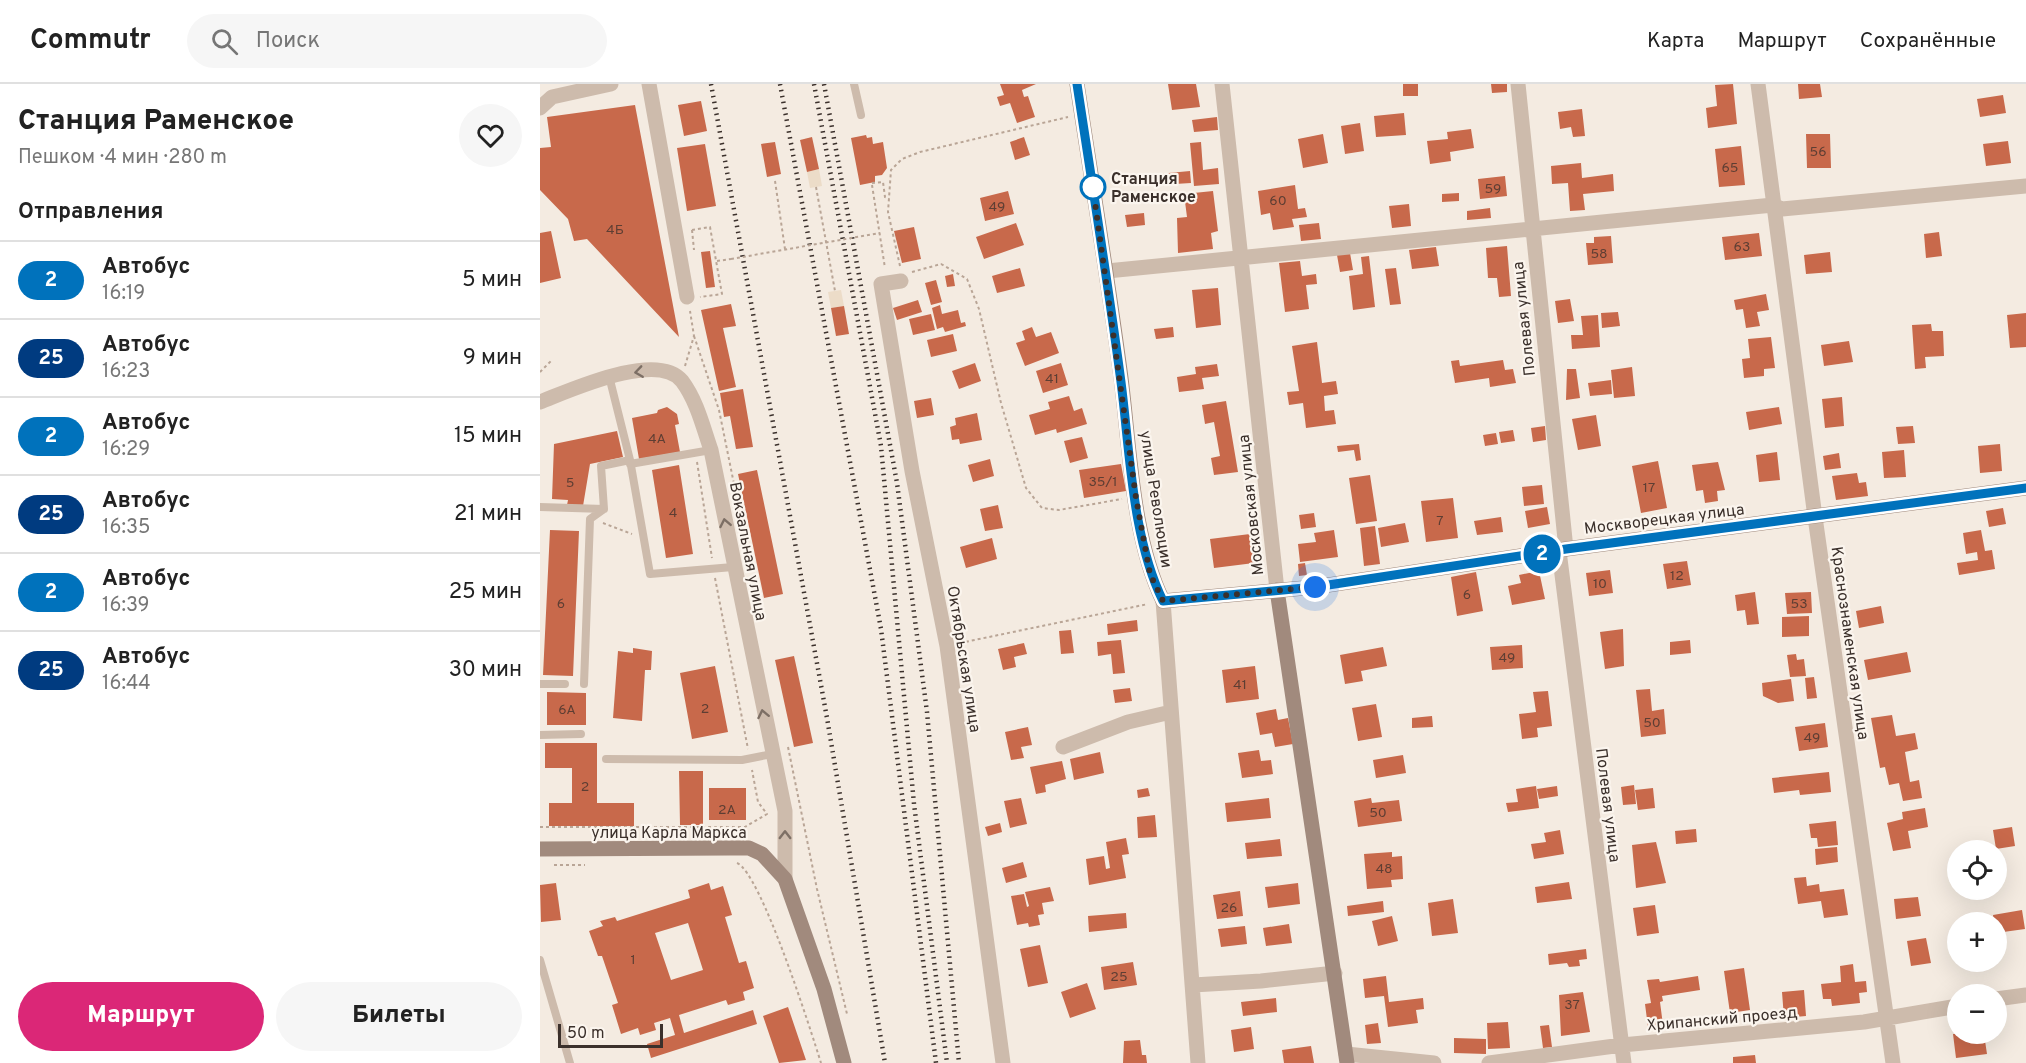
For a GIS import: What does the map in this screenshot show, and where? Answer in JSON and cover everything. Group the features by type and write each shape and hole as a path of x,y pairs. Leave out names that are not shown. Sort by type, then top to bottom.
{"street":[{"path":"540,108 556,96 611,84"},
{"path":"649,84 687,297"},
{"name":"улица Революции","path":"1077,84 1107,271 1136,498 1150,574 1163,601 1198,1063"},
{"name":"Московская улица","path":"1222,84 1277,591 1347,1058"},
{"name":"Полевая улица","path":"1518,84 1562,550 1624,1063"},
{"name":"Краснознаменская улица","path":"1758,84 1815,517 1893,1063"},
{"path":"1107,271 1532,227 1773,205 1782,209 2026,186"},
{"name":"Октябрьская улица","path":"899,277 880,284 912,471 947,645 1003,1063"},
{"path":"541,402 609,376 649,370 663,372 680,379"},
{"name":"Вокзальная улица","path":"680,379 695,402 711,450 733,567 785,811 785,879"},
{"name":"Москворецкая улица","path":"1163,601 1277,591 2026,488"},
{"path":"1063,747 1128,722 1171,712"},
{"name":"улица Карла Маркса","path":"540,849 749,848 762,854 785,879"},
{"path":"785,879 824,989 844,1063"},
{"path":"1193,985 1335,973"},
{"path":"2007,998 2026,995"},
{"name":"Хрипанский проезд","path":"1489,1063 1622,1045 1864,1022 1947,1008"},
{"path":"1347,1058 1434,1063"}],"lane":[{"path":"854,84 861,115"},
{"path":"609,376 613,383 630,462 650,574 733,567"},
{"path":"604,509 601,466 711,450"},
{"path":"540,507 604,509"},
{"path":"584,684 590,519 604,509"},
{"path":"540,684 565,684"},
{"path":"540,735 581,734"},
{"path":"606,759 750,759 772,754"},
{"path":"540,960 570,1063"}],"path":[{"path":"915,271 898,265 888,212 891,170 902,159 920,152 1073,116"},
{"path":"775,181 785,249"},
{"path":"889,199 885,197 883,182 872,184 880,233 899,277"},
{"path":"816,187 835,291"},
{"path":"696,250 692,230 710,227 722,294 704,297"},
{"path":"717,261 880,233"},
{"path":"899,277 941,264 967,279 979,309 1001,403 1026,488 1042,508 1059,510 1136,498"},
{"path":"899,277 915,271"},
{"path":"687,297 694,336 719,410 751,566"},
{"path":"680,379 694,336"},
{"path":"540,372 551,361"},
{"path":"540,827 745,827 767,814 758,802 714,569 695,452"},
{"path":"590,519 643,538"},
{"path":"947,645 1163,601"},
{"path":"786,745 848,1019"},
{"path":"731,861 743,866 750,875 766,911 821,1063"},
{"path":"551,865 585,865"}],"shaded area":[{"path":"819,169 822,186 810,188 807,172"},
{"path":"841,290 844,306 831,308 828,292"}],"building":[{"path":"1000,84 1036,84 1022,90 1024,97 1028,96 1035,117 1017,123 1010,103 1000,106 997,97 1004,95"},
{"path":"1168,84 1196,84 1200,107 1172,110"},
{"path":"1403,84 1418,84 1418,96 1403,96"},
{"path":"1491,84 1507,84 1507,92 1492,93"},
{"path":"1733,84 1737,124 1708,128 1706,108 1717,106 1715,85"},
{"path":"1798,84 1820,84 1822,97 1799,99"},
{"path":"2003,95 2006,113 1980,117 1977,99"},
{"path":"701,101 707,131 684,136 678,105"},
{"path":"635,105 679,337 587,239 574,241 568,219 540,190 540,148 551,147 547,117"},
{"path":"1582,109 1585,136 1573,137 1571,127 1560,129 1558,112"},
{"path":"1404,113 1406,135 1376,137 1374,116"},
{"path":"1217,117 1218,130 1194,132 1192,120"},
{"path":"1360,123 1364,151 1345,154 1341,126"},
{"path":"1471,129 1474,148 1450,152 1451,161 1430,164 1427,141 1448,139 1447,132"},
{"path":"1323,134 1328,163 1303,168 1298,139"},
{"path":"1806,134 1830,134 1831,168 1807,168"},
{"path":"866,135 867,138 872,137 873,144 883,142 887,168 882,175 875,176 875,182 860,185 851,138"},
{"path":"812,137 819,169 807,172 800,140"},
{"path":"1024,137 1030,155 1015,160 1010,142"},
{"path":"2008,141 2011,163 1986,166 1983,144"},
{"path":"775,142 781,174 767,177 761,144"},
{"path":"1201,142 1203,170 1218,168 1219,184 1194,186 1190,143"},
{"path":"705,144 716,206 687,211 677,148"},
{"path":"1741,146 1745,185 1719,187 1715,149"},
{"path":"1581,163 1582,178 1613,174 1614,191 1583,194 1585,210 1570,211 1568,183 1552,184 1551,166"},
{"path":"1190,171 1191,183 1159,185 1158,174"},
{"path":"1505,176 1507,196 1480,199 1478,179"},
{"path":"1295,185 1298,209 1305,208 1307,217 1292,219 1294,227 1273,230 1270,213 1261,215 1258,191"},
{"path":"1008,191 1014,214 985,221 980,198"},
{"path":"1213,191 1218,231 1211,233 1213,249 1178,253 1177,218 1187,217 1184,194"},
{"path":"1459,193 1459,201 1442,202 1442,194"},
{"path":"1409,204 1411,226 1392,228 1389,206"},
{"path":"1490,208 1491,218 1467,220 1467,211"},
{"path":"1144,213 1145,225 1127,227 1125,215"},
{"path":"1016,223 1024,245 984,259 976,237"},
{"path":"1319,223 1321,239 1301,241 1299,225"},
{"path":"914,227 921,259 902,263 894,231"},
{"path":"551,231 561,278 540,283 540,233"},
{"path":"1939,232 1942,256 1926,258 1924,234"},
{"path":"1759,233 1762,256 1725,260 1722,237"},
{"path":"1611,236 1613,263 1588,265 1586,243 1594,243 1594,237"},
{"path":"1507,246 1511,296 1499,297 1497,278 1488,278 1486,248"},
{"path":"1436,247 1439,266 1412,269 1409,250"},
{"path":"710,251 715,287 706,288 701,252"},
{"path":"1830,252 1832,272 1806,274 1804,255"},
{"path":"1350,253 1353,270 1340,272 1337,255"},
{"path":"1369,256 1375,307 1353,310 1349,276 1363,274 1361,257"},
{"path":"1300,261 1302,276 1316,274 1317,284 1306,285 1309,309 1285,312 1279,263"},
{"path":"1020,268 1025,286 997,293 992,276"},
{"path":"1396,268 1401,304 1390,305 1385,269"},
{"path":"953,274 955,286 947,287 945,276"},
{"path":"936,280 942,302 931,305 925,283"},
{"path":"1218,288 1221,325 1196,328 1192,290"},
{"path":"1766,294 1769,310 1757,312 1760,326 1746,328 1743,309 1736,310 1734,300"},
{"path":"1570,299 1574,321 1558,323 1555,301"},
{"path":"918,300 922,312 897,320 893,308"},
{"path":"731,304 736,326 723,328 736,387 719,391 701,310"},
{"path":"940,305 942,314 958,310 961,323 965,322 966,326 945,332 943,327 937,329 932,308"},
{"path":"844,306 849,334 836,336 831,308"},
{"path":"1618,312 1620,326 1602,328 1601,313"},
{"path":"2026,313 2026,347 2010,348 2007,315"},
{"path":"931,314 935,330 913,335 909,319"},
{"path":"1598,315 1600,347 1572,349 1571,335 1583,335 1581,316"},
{"path":"1931,324 1932,331 1943,331 1944,356 1925,357 1926,368 1915,369 1912,325"},
{"path":"1032,327 1036,337 1051,332 1059,353 1025,366 1016,343 1025,340 1022,331"},
{"path":"1173,327 1174,337 1156,339 1154,329"},
{"path":"953,334 957,351 931,357 927,340"},
{"path":"1771,337 1775,368 1764,369 1764,376 1744,378 1742,359 1750,358 1748,339"},
{"path":"1849,341 1853,362 1824,366 1821,345"},
{"path":"1317,342 1322,383 1336,381 1338,394 1324,396 1325,411 1334,410 1336,424 1306,428 1303,403 1289,405 1287,392 1299,391 1292,346"},
{"path":"1459,360 1460,366 1503,360 1505,370 1513,369 1516,383 1490,387 1489,378 1455,383 1451,361"},
{"path":"975,363 981,381 959,389 952,371"},
{"path":"1061,363 1068,385 1043,393 1036,371"},
{"path":"1217,364 1219,376 1202,378 1204,389 1179,392 1177,377 1196,374 1195,367"},
{"path":"1632,367 1635,396 1614,398 1611,370"},
{"path":"1567,369 1576,369 1580,398 1566,400"},
{"path":"1611,380 1612,394 1590,396 1588,383"},
{"path":"743,389 753,447 736,449 730,416 724,417 720,393"},
{"path":"1069,396 1074,411 1082,408 1087,424 1057,433 1056,429 1035,435 1029,415 1050,409 1048,402"},
{"path":"1842,397 1844,426 1825,428 1822,399"},
{"path":"931,398 934,415 917,418 914,401"},
{"path":"1226,401 1238,472 1214,475 1211,458 1220,456 1214,422 1205,424 1202,405"},
{"path":"667,407 677,414 679,424 675,425 680,452 639,459 632,418 657,413 658,410"},
{"path":"1779,407 1782,424 1749,430 1746,412"},
{"path":"977,413 982,440 960,444 959,439 952,440 950,427 956,425 955,418"},
{"path":"1596,415 1601,446 1578,450 1572,419"},
{"path":"1545,426 1546,440 1533,442 1531,428"},
{"path":"1913,426 1915,443 1898,444 1896,427"},
{"path":"1513,430 1515,441 1501,443 1499,432"},
{"path":"617,431 623,457 590,464 583,506 567,505 568,500 552,499 554,444"},
{"path":"1496,433 1498,444 1485,446 1483,435"},
{"path":"1082,437 1088,458 1070,463 1064,441"},
{"path":"1359,444 1361,460 1356,461 1354,450 1338,452 1337,446"},
{"path":"2000,444 2002,471 1980,473 1978,446"},
{"path":"1904,450 1906,477 1884,478 1882,452"},
{"path":"1777,452 1780,480 1759,482 1756,455"},
{"path":"1839,453 1841,468 1825,470 1823,456"},
{"path":"990,459 994,476 973,482 968,465"},
{"path":"1658,461 1667,508 1641,513 1632,466"},
{"path":"1718,462 1725,490 1717,491 1718,501 1705,503 1703,490 1696,491 1692,465"},
{"path":"1121,464 1126,491 1084,498 1079,470"},
{"path":"679,465 693,554 666,558 652,470"},
{"path":"757,470 783,594 764,598 738,474"},
{"path":"1857,473 1859,483 1866,482 1868,496 1836,500 1832,476"},
{"path":"1370,475 1377,521 1356,524 1349,478"},
{"path":"1542,485 1544,504 1524,506 1522,487"},
{"path":"1453,498 1458,538 1426,542 1421,501"},
{"path":"998,505 1003,528 985,531 980,509"},
{"path":"1547,507 1550,524 1528,528 1525,511"},
{"path":"2003,508 2006,524 1989,527 1986,511"},
{"path":"1314,513 1316,527 1301,529 1299,515"},
{"path":"1501,517 1503,532 1477,535 1474,521"},
{"path":"1405,523 1409,542 1381,547 1378,528"},
{"path":"1375,526 1380,564 1364,566 1360,528"},
{"path":"550,530 579,531 573,676 543,675"},
{"path":"1334,530 1338,557 1300,562 1298,544 1316,542 1314,533"},
{"path":"1981,530 1985,551 1992,550 1995,569 1959,575 1957,563 1978,560 1977,552 1966,554 1963,533"},
{"path":"1258,533 1262,562 1214,568 1210,539"},
{"path":"992,538 997,559 966,568 960,547"},
{"path":"1687,561 1691,585 1667,589 1663,564"},
{"path":"1305,563 1307,575 1299,576 1298,564"},
{"path":"1610,570 1613,593 1589,596 1586,573"},
{"path":"1539,571 1545,599 1512,605 1508,586 1521,583 1519,575"},
{"path":"1476,572 1483,611 1457,616 1451,577"},
{"path":"1755,592 1759,624 1747,625 1745,610 1737,611 1735,595"},
{"path":"1811,592 1812,613 1787,614 1785,593"},
{"path":"1881,606 1884,623 1859,628 1856,611"},
{"path":"1809,616 1809,636 1782,637 1782,617"},
{"path":"1137,620 1138,631 1108,635 1107,624"},
{"path":"1623,629 1624,666 1605,669 1600,632"},
{"path":"1071,630 1074,653 1061,654 1059,631"},
{"path":"1121,640 1125,673 1113,674 1111,654 1098,656 1097,642"},
{"path":"1690,640 1691,653 1670,655 1670,642"},
{"path":"1024,643 1027,654 1014,657 1016,667 1003,670 998,649"},
{"path":"1522,645 1523,668 1492,670 1490,647"},
{"path":"1383,647 1387,666 1361,671 1363,681 1345,684 1340,655"},
{"path":"633,648 652,651 651,670 645,670 642,721 613,718 618,651 633,653"},
{"path":"1907,652 1911,672 1868,680 1864,660"},
{"path":"1796,654 1797,660 1804,659 1806,676 1790,677 1787,655"},
{"path":"794,656 813,743 794,747 775,660"},
{"path":"715,666 728,732 692,739 680,673"},
{"path":"1255,666 1259,699 1226,703 1222,670"},
{"path":"1814,677 1817,698 1807,699 1805,678"},
{"path":"1791,679 1794,701 1778,703 1763,696 1762,683"},
{"path":"1130,688 1132,701 1115,703 1113,690"},
{"path":"1650,689 1652,711 1664,709 1666,734 1641,737 1636,690"},
{"path":"1548,691 1552,726 1537,728 1538,737 1522,739 1519,714 1536,712 1533,692"},
{"path":"547,692 586,693 586,725 547,725"},
{"path":"1376,704 1382,737 1358,741 1352,708"},
{"path":"1276,709 1278,720 1288,718 1293,744 1275,747 1272,733 1260,735 1256,713"},
{"path":"1892,715 1896,736 1915,733 1918,749 1905,752 1910,782 1919,780 1922,798 1903,801 1899,783 1889,785 1885,767 1880,768 1871,718"},
{"path":"1432,716 1433,727 1412,728 1412,718"},
{"path":"1825,723 1828,747 1799,751 1795,727"},
{"path":"1028,727 1032,745 1021,747 1024,758 1011,760 1005,732"},
{"path":"545,743 597,743 597,803 634,803 634,826 549,826 549,803 572,803 572,768 545,768"},
{"path":"1259,750 1261,761 1271,760 1273,774 1242,778 1238,753"},
{"path":"1100,752 1104,773 1074,780 1070,759"},
{"path":"1403,755 1406,773 1376,778 1373,760"},
{"path":"1062,761 1066,779 1045,785 1046,792 1036,794 1030,767"},
{"path":"679,771 703,771 703,825 680,825"},
{"path":"1829,772 1831,792 1800,795 1799,790 1774,793 1772,778"},
{"path":"1634,785 1636,804 1623,805 1621,787"},
{"path":"1536,786 1539,808 1508,812 1506,803 1518,802 1516,789"},
{"path":"1557,786 1558,796 1539,799 1537,789"},
{"path":"709,788 746,788 746,820 709,820"},
{"path":"1148,788 1150,796 1138,798 1137,790"},
{"path":"1653,788 1655,808 1638,810 1635,790"},
{"path":"1021,798 1027,824 1010,828 1004,801"},
{"path":"1269,798 1271,818 1227,822 1225,803"},
{"path":"1371,798 1372,803 1399,800 1402,821 1358,827 1354,801"},
{"path":"1925,808 1928,827 1908,831 1911,848 1893,851 1887,823 1903,819 1902,812"},
{"path":"1155,815 1157,837 1138,838 1137,817"},
{"path":"1836,821 1838,845 1818,847 1817,838 1811,838 1809,824"},
{"path":"1000,823 1002,832 988,836 985,827"},
{"path":"2012,827 2015,846 2007,847 2007,840 1995,840 1993,830"},
{"path":"1696,829 1697,842 1676,844 1675,831"},
{"path":"1560,830 1564,854 1534,859 1531,844 1546,842 1544,833"},
{"path":"1126,838 1129,854 1122,855 1126,878 1089,885 1086,859 1104,856 1106,869 1110,868 1106,842"},
{"path":"1280,839 1282,856 1247,859 1245,843"},
{"path":"1656,842 1666,883 1636,888 1632,845"},
{"path":"1837,847 1838,862 1816,865 1815,849"},
{"path":"1392,852 1392,857 1402,856 1403,879 1391,880 1392,887 1367,889 1364,854"},
{"path":"1023,862 1027,877 1006,883 1002,868"},
{"path":"1806,877 1807,886 1819,884 1820,892 1844,889 1848,915 1824,918 1821,901 1798,904 1794,878"},
{"path":"1569,882 1572,899 1537,903 1535,887"},
{"path":"556,883 561,920 541,922 540,885"},
{"path":"709,883 711,890 723,886 732,915 725,917 739,963 746,961 754,988 743,992 745,1000 728,1005 726,1000 679,1015 684,1033 753,1010 757,1024 651,1058 647,1044 675,1035 670,1018 654,1023 656,1030 640,1035 638,1028 621,1034 612,1005 618,1003 602,956 598,956 589,931 603,926 600,921 615,917 617,921 690,898 688,890","holes":["688,923 703,970 671,980 655,933"]},
{"path":"1298,883 1300,904 1268,908 1265,887"},
{"path":"1050,887 1054,901 1042,903 1044,914 1038,915 1040,925 1029,927 1028,923 1017,925 1011,896 1024,894 1027,907 1029,906 1025,892"},
{"path":"1240,891 1243,916 1217,919 1213,895"},
{"path":"1918,897 1921,916 1896,919 1894,899"},
{"path":"1453,899 1458,933 1432,936 1428,903"},
{"path":"1383,901 1384,912 1348,916 1347,906"},
{"path":"1655,905 1659,933 1637,936 1633,908"},
{"path":"2022,910 2025,929 2007,931 2007,913"},
{"path":"1126,913 1127,928 1089,932 1088,916"},
{"path":"1392,916 1398,941 1378,946 1372,921"},
{"path":"1289,924 1292,943 1266,946 1263,928"},
{"path":"1245,926 1247,944 1221,947 1218,929"},
{"path":"1926,938 1931,963 1911,966 1907,941"},
{"path":"1040,945 1048,983 1028,987 1020,949"},
{"path":"1586,949 1587,959 1579,960 1580,966 1569,967 1567,963 1549,965 1548,954"},
{"path":"1133,962 1137,985 1104,990 1101,967"},
{"path":"1853,964 1855,982 1866,981 1867,992 1859,993 1860,1003 1832,1006 1831,999 1823,999 1821,984 1841,982 1840,966"},
{"path":"1744,968 1750,1010 1730,1013 1724,971"},
{"path":"1386,976 1389,1002 1423,998 1424,1009 1416,1010 1418,1023 1388,1027 1384,996 1365,998 1363,979"},
{"path":"1698,976 1700,990 1662,996 1663,1001 1660,1002 1663,1025 1648,1027 1645,1004 1651,1003 1647,980 1659,979 1660,982"},
{"path":"1087,983 1096,1009 1070,1018 1061,992"},
{"path":"1804,990 1806,1016 1784,1018 1782,992"},
{"path":"1583,992 1590,1032 1561,1036 1559,995"},
{"path":"1276,998 1277,1012 1243,1016 1241,1002"},
{"path":"788,1007 806,1060 779,1063 763,1016"},
{"path":"1508,1022 1510,1048 1488,1049 1487,1023"},
{"path":"1378,1023 1381,1043 1367,1044 1365,1025"},
{"path":"1549,1025 1552,1047 1543,1048 1540,1026"},
{"path":"1251,1027 1254,1049 1234,1052 1231,1030"},
{"path":"1454,1038 1486,1039 1486,1054 1454,1053"},
{"path":"1140,1040 1142,1055 1146,1055 1147,1063 1123,1063 1124,1041"},
{"path":"1954,1044 1986,1044 1987,1054 1956,1058"},
{"path":"1311,1046 1314,1063 1284,1063 1282,1050"},
{"path":"1755,1055 1756,1063 1733,1063 1733,1057"}],"railway":[{"path":"711,84 827,718 885,1063"},
{"path":"780,84 881,629 936,1063"},
{"path":"814,84 881,446 914,804 947,1063"},
{"path":"824,84 897,483 927,712 959,1063"}],"bus line":[{"name":"2","path":"1077,84 1107,271 1136,498 1150,574 1163,601 1315,587 1566,549 2026,488"}],"place":[{"name":"Станция Раменское","path":"1093,187"}],"route":[{"path":"1093,187 1092,181 1107,271 1136,498 1150,574 1163,601 1315,587"}]}
